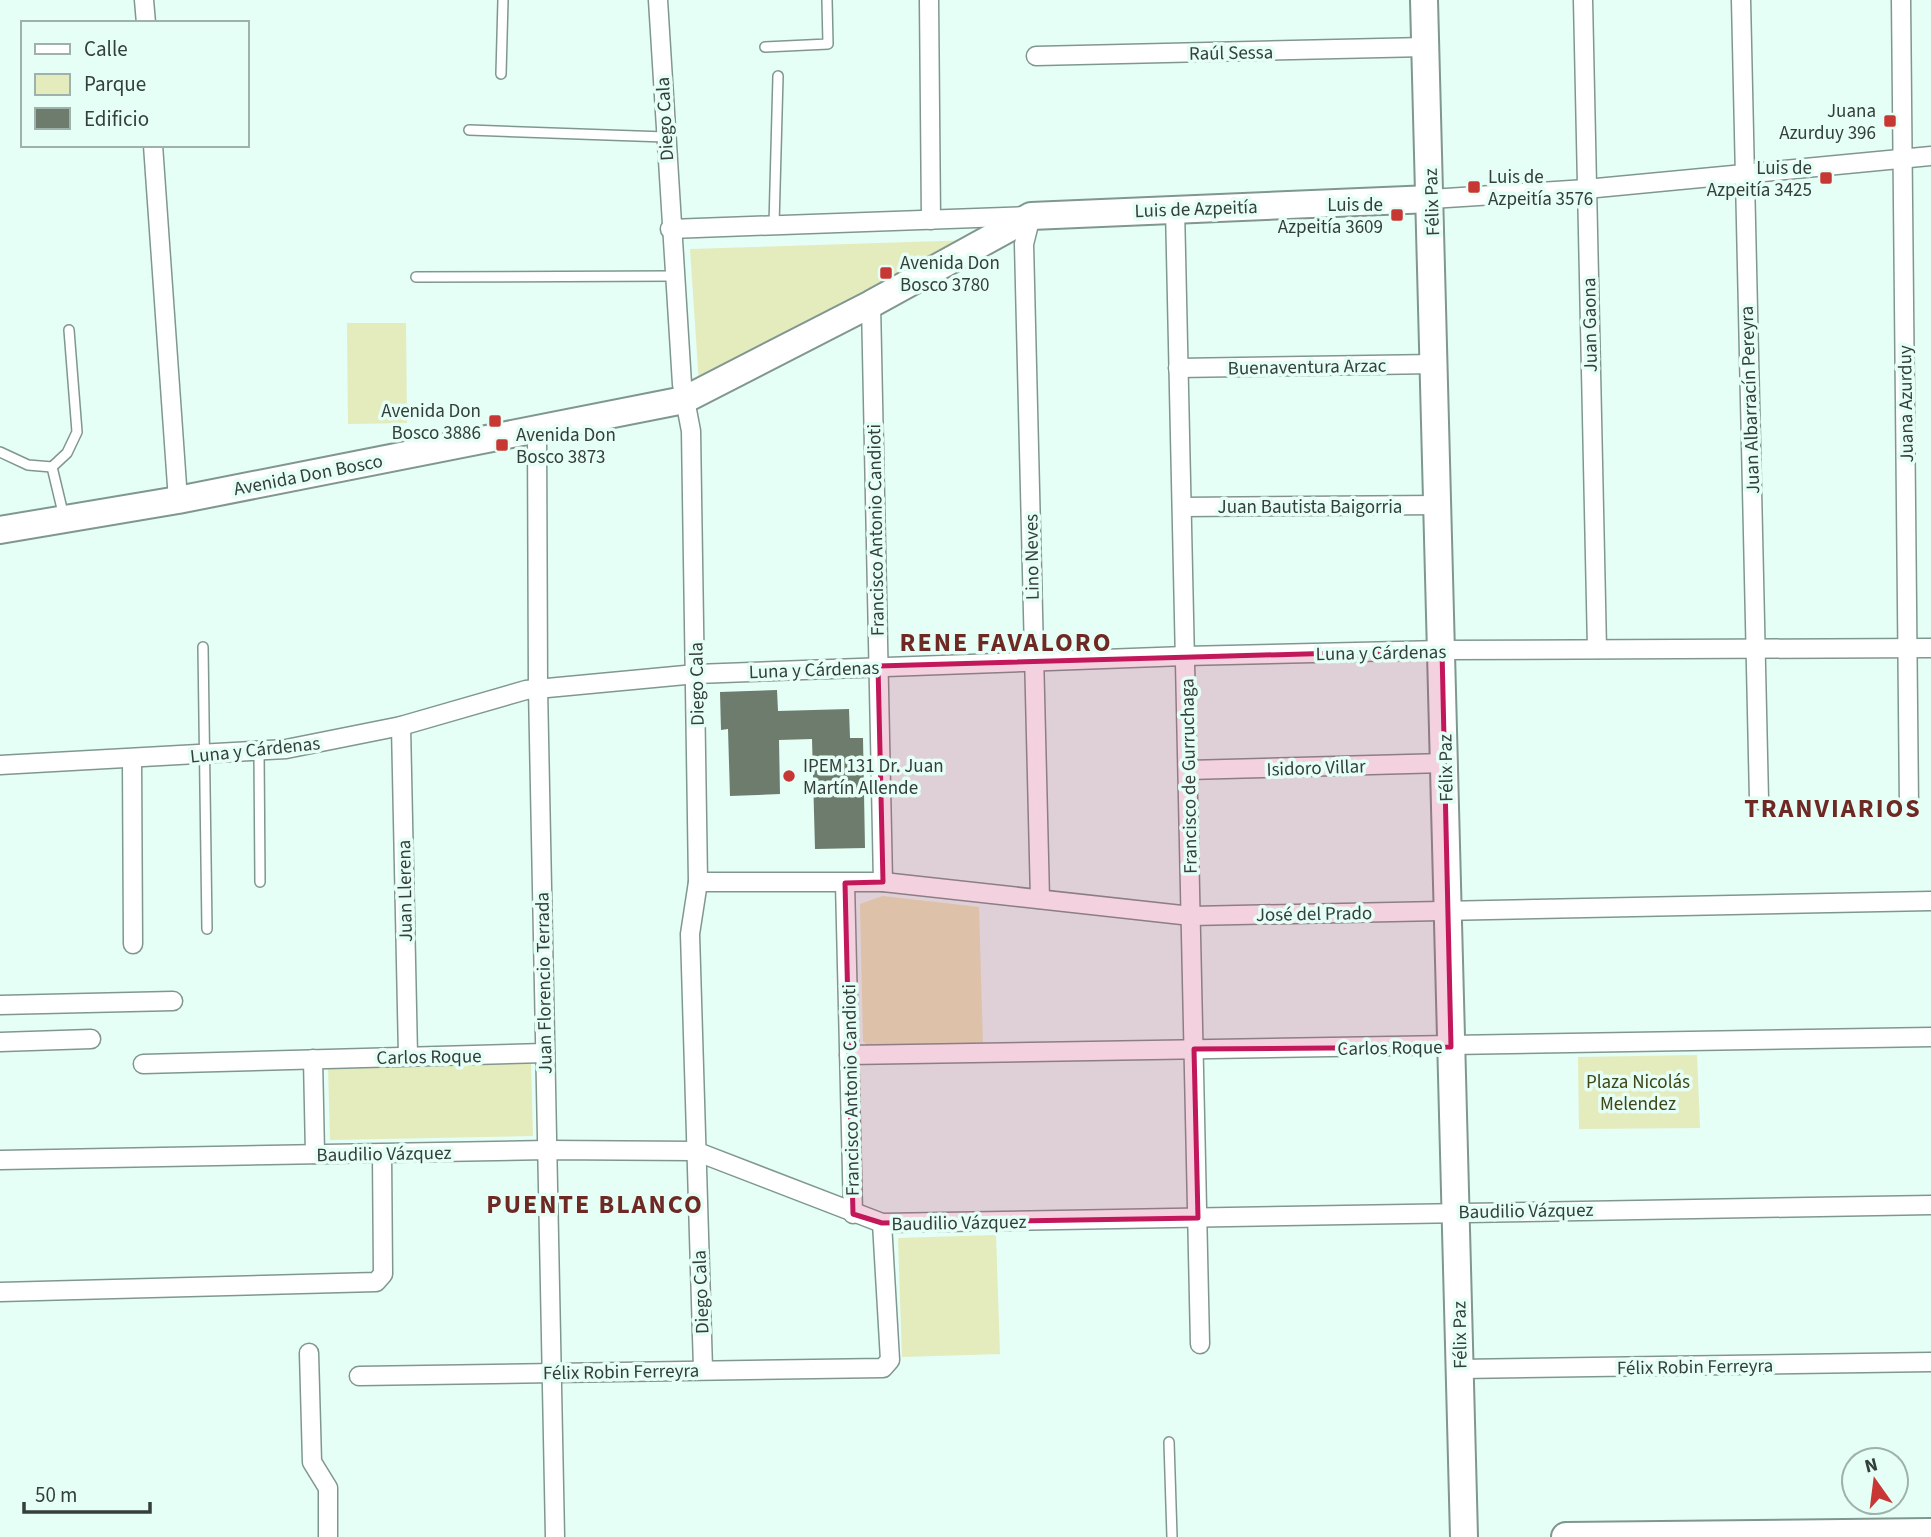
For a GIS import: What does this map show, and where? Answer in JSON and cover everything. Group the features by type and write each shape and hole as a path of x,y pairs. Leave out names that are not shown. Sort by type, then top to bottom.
{"main road":[{"name":"Félix Paz","path":"1424,0 1451,1047 1458,1211 1464,1537"},
{"name":"Luis de Azpeitía","path":"1031,216 1431,199"},
{"name":"Avenida Don Bosco","path":"0,530 178,500 684,400 871,304 1031,216"},
{"path":"1566,1537 1931,1533"}],"street":[{"path":"144,0 146,21"},
{"name":"Diego Cala","path":"658,0 673,276 684,400 691,431 698,882 690,934 703,1369"},
{"path":"929,0 931,220"},
{"name":"Juan Gaona","path":"1583,0 1597,649"},
{"name":"Juan Albarracín Pereyra","path":"1741,0 1759,800"},
{"name":"Juana Azurduy","path":"1901,0 1909,807"},
{"name":"Raúl Sessa","path":"1036,56 1425,47"},
{"path":"153,147 178,500"},
{"name":"Luis de Azpeitía","path":"1431,199 1586,189 1931,156"},
{"name":"Francisco de Gurruchaga","path":"1175,208 1200,1344"},
{"name":"Luis de Azpeitía","path":"670,229 1031,216"},
{"name":"Lino Neves","path":"1031,216 1024,244 1040,899"},
{"name":"Francisco Antonio Candioti","path":"871,304 883,882"},
{"name":"Buenaventura Arzac","path":"1178,368 1435,364"},
{"name":"Juan Florencio Terrada","path":"537,429 538,688 555,1537"},
{"name":"Juan Bautista Baigorria","path":"1182,507 1438,505"},
{"name":"Luna y Cárdenas","path":"0,765 259,752 401,726 538,688 696,674 1185,656 1442,650 1931,648"},
{"name":"Juan Llerena","path":"401,726 408,1056"},
{"path":"132,759 133,944"},
{"name":"Isidoro Villar","path":"1188,770 1445,763"},
{"name":"José del Prado","path":"698,882 883,882 1191,916 1931,901"},
{"name":"Francisco Antonio Candioti","path":"845,883 853,1214"},
{"path":"0,1005 173,1002"},
{"name":"Carlos Roque","path":"849,1055 1931,1037"},
{"path":"0,1042 91,1039"},
{"name":"Carlos Roque","path":"143,1065 545,1053"},
{"path":"313,1059 315,1154"},
{"name":"Baudilio Vázquez","path":"0,1160 547,1150 695,1151 882,1223 1458,1211 1931,1205"},
{"path":"0,1292 376,1282 383,1274 382,1154"},
{"name":"Félix Robin Ferreyra","path":"359,1376 883,1368 890,1360 882,1223"},
{"path":"309,1353 312,1462 328,1488 328,1537"},
{"name":"Félix Robin Ferreyra","path":"1460,1369 1931,1362"}],"lane":[{"path":"501,74 503,0"},
{"path":"765,47 828,44 827,0"},
{"path":"774,225 778,76"},
{"path":"469,130 665,137"},
{"path":"416,277 673,276"},
{"path":"0,453 28,465 52,467 67,453 77,432 69,330"},
{"path":"52,467 65,519"},
{"path":"203,647 207,929"},
{"path":"259,752 260,882"},
{"path":"1169,1442 1172,1537"}],"highlighted area":[{"path":"1442,650 1451,1047 1194,1049 1198,1218 882,1223 853,1214 845,883 883,882 878,666"}],"green space":[{"path":"974,240 699,383 690,249"},
{"path":"347,323 406,323 407,423 348,424"},
{"path":"883,896 979,907 983,1048 872,1050 863,1041 860,904"},
{"name":"Plaza Nicolás Melendez","path":"1697,1055 1700,1128 1579,1129 1578,1057"},
{"path":"531,1063 533,1136 330,1140 328,1067"},
{"path":"996,1235 1000,1354 902,1357 898,1238"}],"building":[{"path":"777,690 778,711 849,709 850,738 863,738 865,848 815,849 812,739 779,740 780,794 730,796 728,729 721,730 720,692"}],"place":[{"name":"Juana Azurduy 396","path":"1890,121"},
{"name":"Luis de Azpeitía 3425","path":"1826,178"},
{"name":"Luis de Azpeitía 3576","path":"1474,187"},
{"name":"Luis de Azpeitía 3609","path":"1397,215"},
{"name":"Avenida Don Bosco 3780","path":"886,273"},
{"name":"Avenida Don Bosco 3886","path":"495,421"},
{"name":"Avenida Don Bosco 3873","path":"502,445"},
{"name":"IPEM 131 Dr. Juan Martín Allende","path":"789,776"}],"district":[{"name":"RENE FAVALORO","path":"1006,642"},
{"name":"TRANVIARIOS","path":"1833,808"},
{"name":"PUENTE BLANCO","path":"595,1204"}]}
